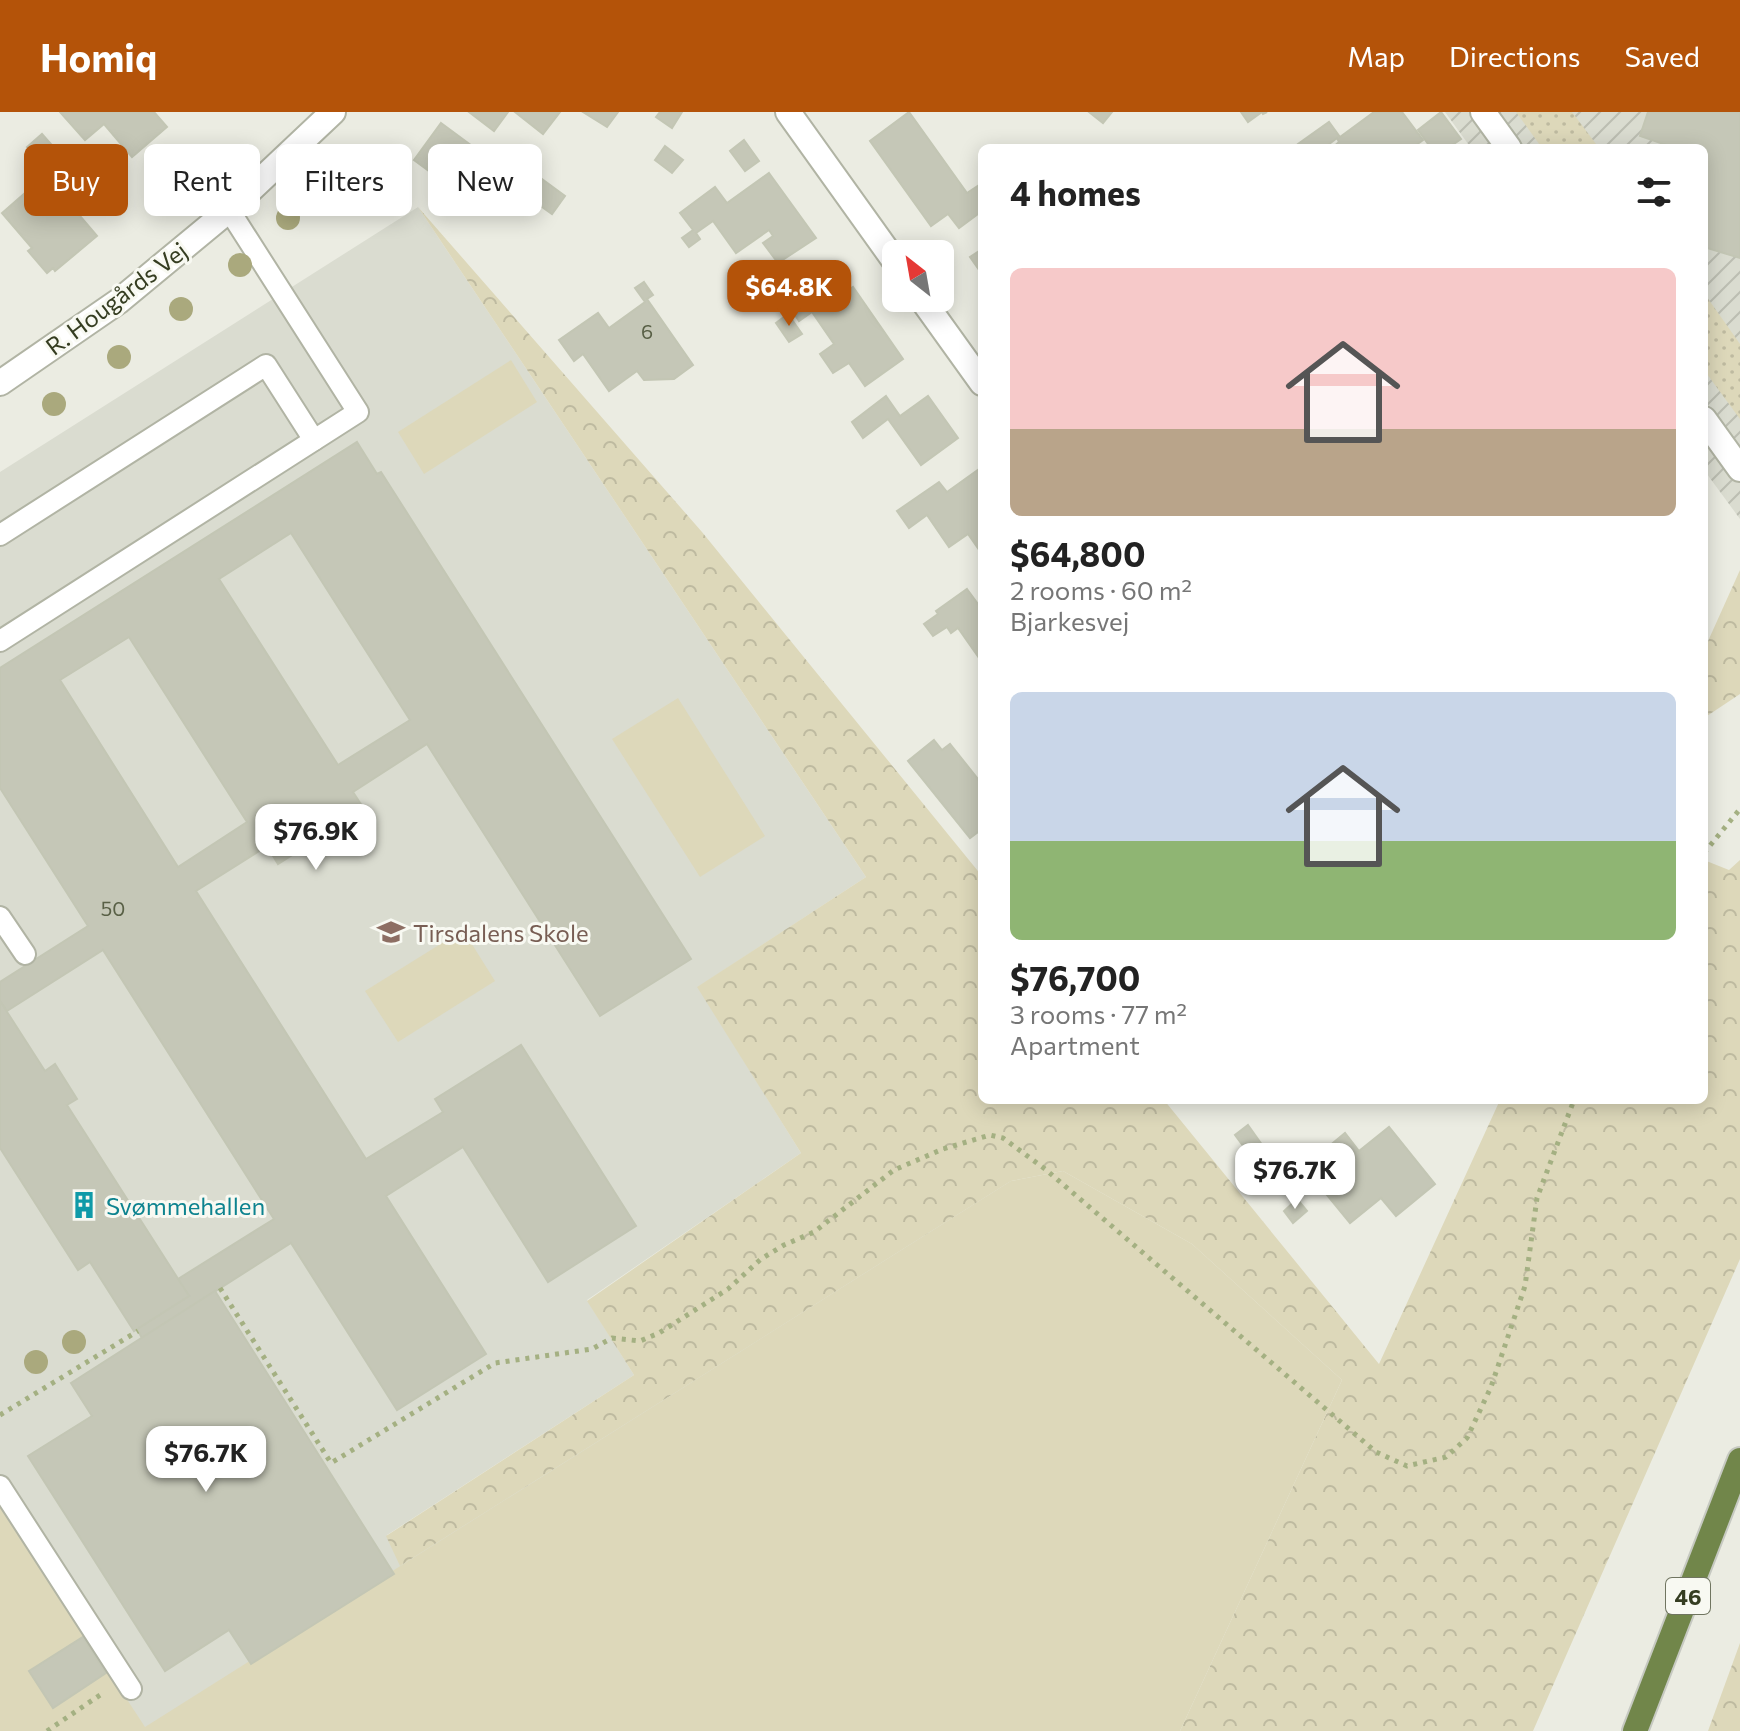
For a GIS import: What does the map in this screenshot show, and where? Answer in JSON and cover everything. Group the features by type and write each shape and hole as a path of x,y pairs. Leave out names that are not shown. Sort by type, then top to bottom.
{"highway":[{"name":"46","path":"1635,1731 1740,1460"}],"street":[{"name":"R. Hougårds Vej","path":"260,181 333,112"},
{"path":"788,112 882,243"},
{"path":"1483,112 1506,144"},
{"name":"R. Hougårds Vej","path":"0,383 119,301 222,216"},
{"path":"931,312 978,377"},
{"path":"1708,425 1740,469"}],"lane":[{"path":"0,641 358,412 233,216"},
{"path":"0,535 266,365 314,440"},
{"path":"0,917 25,954"},
{"path":"0,1486 127,1684"}],"path":[{"path":"1708,848 1740,809"},
{"path":"220,1288 331,1463 495,1363 592,1349 612,1338 640,1341 659,1333 728,1289 761,1259 814,1232 894,1170 943,1149 990,1135 1003,1138 1045,1169 1376,1452 1407,1466 1446,1457 1457,1448 1467,1438 1491,1387 1525,1286 1537,1198 1572,1104"},
{"path":"0,1415 138,1331"},
{"path":"47,1731 127,1684"}],"shaded area":[{"path":"1445,112 1740,112 1740,519 1708,475 1708,144 1468,144"},
{"name":"Tirsdalens Skole","path":"418,207 866,877 698,987 801,1153 587,1300 634,1375 387,1535 401,1565 1011,1181 1180,1731 0,1731 0,472 404,216 412,216 412,211"}],"green space":[{"path":"1516,112 1572,112 1596,144 1539,144"},
{"path":"418,207 702,532 978,871 978,1104 1167,1104 1379,1364 1498,1104 1708,1104 1708,862 1729,870 1740,860 1740,1259 1533,1731 1180,1731 1342,1380 1192,1244 1063,1171 1011,1181 400,1566 386,1536 634,1375 587,1301 801,1153 697,987 866,877"},
{"path":"1708,299 1740,344 1740,419 1708,375"},
{"path":"511,360 537,402 424,474 398,432"},
{"path":"1740,570 1740,694 1708,715 1708,641"},
{"path":"678,698 765,836 700,877 612,739"},
{"path":"463,930 495,981 398,1042 365,991"},
{"path":"1063,1171 1192,1244 1342,1380 1180,1731 0,1731 0,1505 145,1727 1011,1181"},
{"path":"1740,1643 1740,1731 1708,1731"}],"building":[{"path":"60,112 154,112 167,127 132,157 128,152 128,144 121,144 104,124 85,140"},
{"path":"469,112 508,112 494,131"},
{"path":"515,112 560,112 543,134"},
{"path":"583,112 618,112 607,127"},
{"path":"660,112 682,112 672,128 656,117"},
{"path":"909,112 967,193 978,186 978,214 959,228 948,214 931,226 870,141"},
{"path":"1089,112 1112,112 1103,123"},
{"path":"1241,112 1262,112 1248,122"},
{"path":"1374,112 1402,112 1423,140 1418,144 1337,144 1337,138 1329,144 1298,144 1329,122 1340,137"},
{"path":"1441,112 1461,139 1454,144 1428,144 1418,130"},
{"path":"1648,112 1740,112 1740,258 1708,248 1708,144 1663,144 1640,136"},
{"path":"441,123 469,144 428,144 428,170 414,160"},
{"path":"42,134 51,144 30,144"},
{"path":"744,140 759,161 745,171 730,151"},
{"path":"665,146 683,160 672,173 655,160"},
{"path":"769,173 816,238 778,263 763,243 773,236 769,230 736,253 713,221 696,233 700,239 689,247 682,238 693,230 680,213 715,187 727,203"},
{"path":"542,179 565,196 552,214 542,207"},
{"path":"24,194 24,216 80,216 97,236 55,271 53,268 47,273 28,251 32,248 2,213"},
{"path":"978,252 978,268 970,257"},
{"path":"644,282 653,295 647,299 693,365 674,379 644,380 637,371 609,391 583,354 574,361 559,340 598,313 609,328 645,302 635,288"},
{"path":"819,285 831,302 853,287 903,359 865,386 849,363 833,373 820,354 834,344 812,312 799,321 789,306"},
{"path":"788,314 802,334 789,342 776,323"},
{"path":"886,396 900,416 928,396 958,438 921,465 888,419 863,438 852,422"},
{"path":"357,442 377,474 381,472 691,959 600,1016 427,744 353,792 364,809 278,864 267,846 196,891 366,1159 443,1112 435,1099 521,1045 636,1226 548,1282 463,1147 386,1196 486,1354 397,1410 291,1243 142,1338 137,1329 189,1296 178,1279 274,1219 103,950 7,1011 0,1001 0,982 88,926 0,788 0,668","holes":["291,533 410,720 338,765 219,579","129,637 247,822 178,867 60,680"]},
{"path":"978,470 978,548 968,534 949,547 927,515 909,528 897,511 939,482 947,492"},
{"path":"967,589 978,604 978,657 958,628 951,633 947,627 933,636 924,624 938,614 936,611"},
{"path":"934,740 942,750 950,744 978,779 978,832 970,838 908,761"},
{"name":"Svømmehallen","path":"0,1001 45,1071 55,1064 77,1099 67,1105 189,1296 134,1331 90,1262 78,1270 0,1148"},
{"path":"1248,1125 1265,1149 1252,1158 1235,1135"},
{"path":"1389,1127 1435,1184 1396,1216 1381,1198 1350,1223 1318,1184 1323,1181 1309,1163 1345,1133 1359,1151"},
{"path":"1297,1199 1307,1211 1293,1223 1284,1211"},
{"path":"215,1291 394,1574 251,1664 229,1630 165,1671 28,1456 92,1416 71,1383"},
{"path":"83,1637 106,1673 53,1708 29,1671"}],"place":[{"name":"Tirsdalens Skole","path":"391,932"},
{"name":"Svømmehallen","path":"84,1205"}]}
